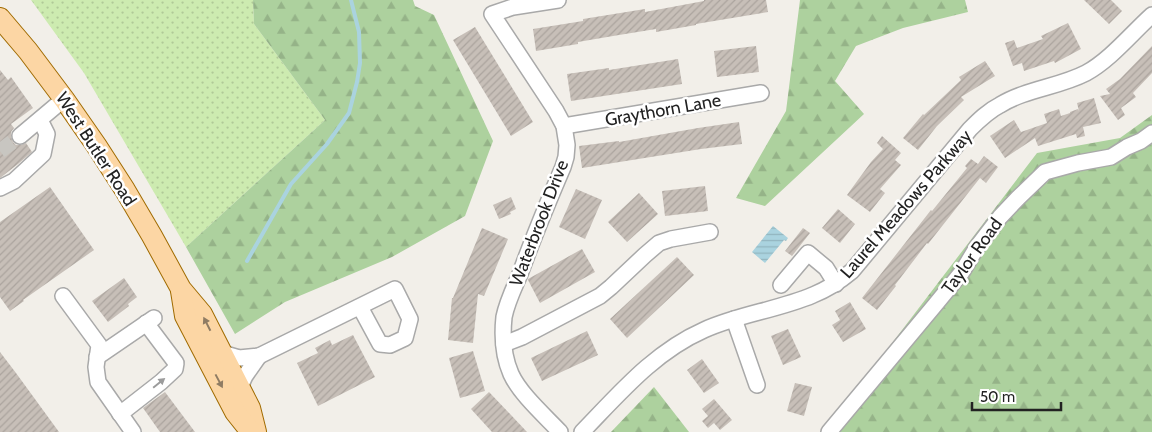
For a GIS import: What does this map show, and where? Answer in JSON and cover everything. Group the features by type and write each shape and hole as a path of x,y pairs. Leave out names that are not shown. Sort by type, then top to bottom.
{"main road":[{"name":"West Butler Road","path":"0,18 28,51 64,99 117,177 181,289 202,314 250,408 256,432"},
{"name":"West Butler Road","path":"181,289 185,316 235,412 251,432"}],"street":[{"name":"Waterbrook Drive","path":"558,0 514,7 492,14 564,126 567,145 566,157 506,309 503,334 506,359 514,380 522,392 560,432"},
{"name":"Laurel Meadows Parkway","path":"582,432 652,362 691,336 734,319 801,300 836,284 852,271 970,129 986,114 1001,104 1022,95 1085,73 1099,64 1152,15"},
{"name":"Graythorn Lane","path":"564,126 761,93"},
{"path":"20,136 64,99"},
{"path":"0,188 14,181 43,154 47,134 40,120"},
{"name":"Taylor Road","path":"828,432 962,272 1000,217 1045,172 1111,157 1152,133"},
{"path":"504,344 522,337 600,296 659,243 710,232"},
{"path":"781,285 808,253 826,268 836,284"},
{"path":"63,296 99,345 96,367 98,382 134,432"},
{"path":"222,353 239,358 259,356 360,307"},
{"path":"734,319 756,385"},
{"path":"97,357 150,320 176,363 175,369 161,382 120,414"},
{"path":"240,387 259,356"}],"green space":[{"path":"31,0 253,0 254,24 325,120 186,247 84,73"},
{"path":"253,0 413,0 415,6 434,15 493,141 465,216 392,257 285,302 235,334 186,247 325,120 254,24"},
{"path":"800,0 965,0 968,12 903,28 856,46 835,81 864,114 765,206 736,198 786,111"},
{"path":"1152,115 1152,432 820,432 854,393 1037,153 1120,138"},
{"path":"654,387 689,432 611,432"}],"water":[{"path":"773,226 788,238 786,241 784,240 765,263 752,252"}],"building":[{"path":"704,0 766,0 768,12 656,32 656,29 619,35 536,51 533,29 645,9 645,12"},
{"path":"1084,0 1111,0 1122,11 1109,24"},
{"path":"1068,23 1081,49 1055,63 1054,61 1024,71 1022,63 1013,66 1005,43 1014,40 1017,48 1043,39 1041,36"},
{"path":"475,27 533,122 511,136 453,40"},
{"path":"756,46 759,72 717,77 714,51"},
{"path":"1152,46 1152,73 1133,93 1136,97 1121,108 1125,115 1118,120 1100,96 1110,94 1106,89 1120,79"},
{"path":"678,59 682,84 571,101 567,74 609,68 609,70"},
{"path":"985,61 995,76 961,97 964,100 937,126 918,150 903,138 923,114 961,80 959,77"},
{"path":"0,70 8,80 11,77 33,108 11,124 14,128 11,132 13,142 16,145 26,143 32,152 0,178"},
{"path":"1094,98 1101,123 1083,127 1085,136 1077,138 1076,134 1038,146 1035,138 1005,158 990,136 1014,120 1021,132 1047,123 1044,114 1059,109 1061,116 1078,109 1079,111 1077,103"},
{"path":"739,122 742,144 582,168 579,146 619,142"},
{"path":"882,136 901,153 895,160 901,165 880,189 885,193 870,212 847,195 883,149 877,143"},
{"path":"984,156 998,167 986,183 980,178 927,243 877,310 862,298 931,210 967,168 965,166 971,159 978,164"},
{"path":"705,186 708,211 665,216 662,191"},
{"path":"50,187 94,250 10,311 0,297 0,222"},
{"path":"576,189 602,200 585,239 559,227"},
{"path":"639,193 658,214 627,242 608,222"},
{"path":"511,197 516,209 510,212 511,214 499,219 493,205"},
{"path":"838,209 855,224 840,243 822,228"},
{"path":"482,228 508,239 484,296 478,294 473,343 448,340 452,298"},
{"path":"803,228 810,233 792,256 785,251"},
{"path":"582,249 595,272 540,303 528,279"},
{"path":"677,257 694,275 627,338 610,319"},
{"path":"124,278 137,297 128,304 129,306 108,322 92,301"},
{"path":"850,302 866,329 843,342 832,325 840,320 835,311"},
{"path":"788,329 801,357 783,365 771,336"},
{"path":"587,331 598,355 542,381 531,358"},
{"path":"353,335 375,377 318,406 297,363 318,353 315,348 330,340 332,345"},
{"path":"473,351 485,391 460,398 449,358"},
{"path":"0,352 16,373 59,432 0,432"},
{"path":"702,359 719,383 704,393 687,370"},
{"path":"795,383 812,387 804,416 787,411"},
{"path":"165,392 195,432 160,432 143,408"},
{"path":"489,392 527,432 492,432 471,409"},
{"path":"714,399 732,420 720,430 714,423 708,428 702,421 708,416 702,409"}],"waterway":[{"path":"247,261 291,184 327,144 349,113 360,63 359,32 351,0"}],"tunnel":[{"path":"0,151 20,136"}]}
